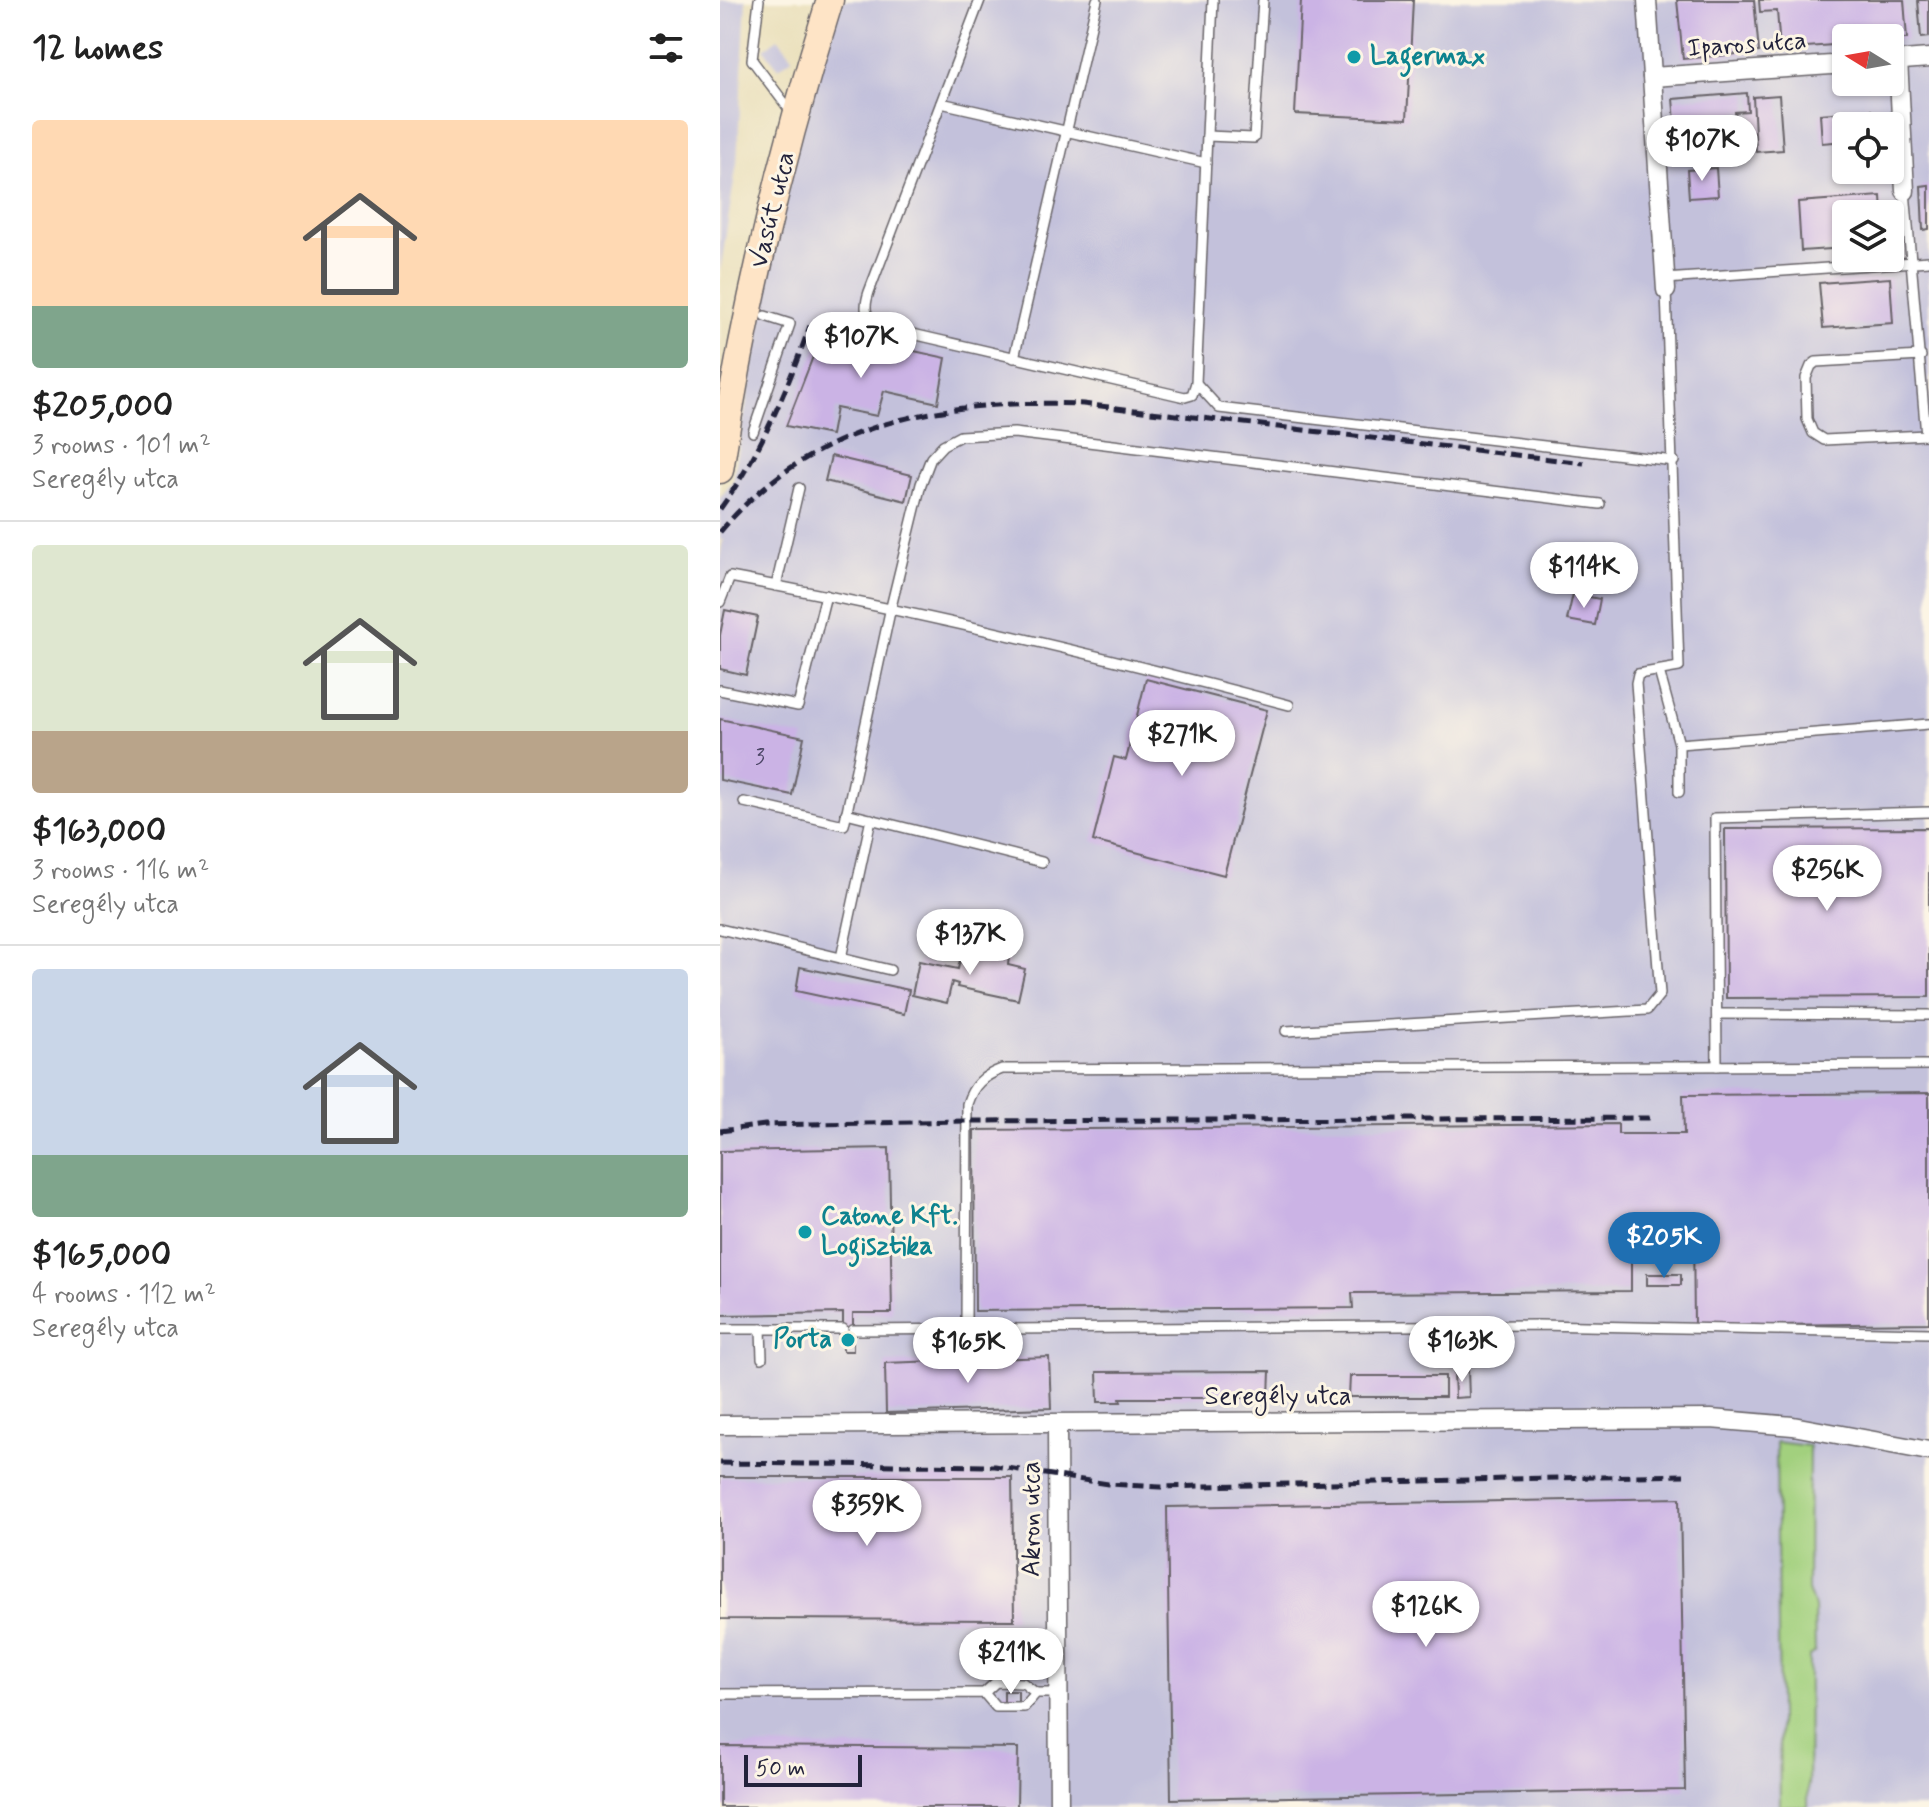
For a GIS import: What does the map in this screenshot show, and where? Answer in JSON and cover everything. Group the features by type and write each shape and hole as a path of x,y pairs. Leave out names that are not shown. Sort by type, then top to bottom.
{"street":[{"name":"Vasút utca","path":"720,470 755,284 830,0"},
{"path":"1647,0 1665,284"},
{"path":"1904,59 1929,58"},
{"name":"Iparos utca","path":"1652,77 1832,65"},
{"path":"1897,96 1905,191"},
{"name":"Seregély utca","path":"720,1425 1711,1419 1793,1426 1929,1451"},
{"name":"Akron utca","path":"1057,1424 1059,1807"}],"lane":[{"path":"759,0 752,60 797,119"},
{"path":"980,0 869,292 865,309 867,317 878,326 1185,397 1192,395 1196,383 1213,0"},
{"path":"1014,358 1097,0"},
{"path":"1207,136 1254,138 1263,0"},
{"path":"941,103 1206,163"},
{"path":"1905,191 1911,263 1921,356 1928,435 1824,440 1813,433 1807,419 1806,378 1816,362 1921,356"},
{"path":"1286,1031 1647,1010 1660,994 1636,683 1638,674 1679,667 1674,461 1665,284 1929,261"},
{"path":"753,432 790,324 765,316"},
{"path":"1196,383 1219,408 1674,461"},
{"path":"744,802 844,825 921,484 931,458 943,445 960,436 1014,433 1600,504"},
{"path":"776,586 799,488"},
{"path":"720,602 730,577 891,607 1121,660 1289,705"},
{"path":"720,690 798,706 826,595"},
{"path":"1659,671 1679,744 1679,792"},
{"path":"1679,744 1929,724"},
{"path":"1717,1066 1715,818 1929,812"},
{"path":"846,813 1042,862"},
{"path":"841,958 871,819"},
{"path":"720,929 890,970"},
{"path":"1717,1014 1929,1015"},
{"path":"966,1328 967,1104 977,1083 988,1074 1002,1069 1929,1065"},
{"path":"720,1329 1538,1325 1929,1333"},
{"path":"761,1329 762,1358"},
{"path":"720,1694 984,1693 996,1682 1023,1683 1036,1693 1059,1693"},
{"path":"984,1693 996,1707 1024,1707 1036,1693"}],"shaded area":[{"path":"720,0 746,0 737,162 720,272"},
{"path":"841,0 1929,0 1929,1807 720,1807 720,558 723,539 720,541 720,498 733,481 766,291 802,122"},
{"path":"778,38 793,57 779,68 764,49"}],"green space":[{"path":"1776,1442 1809,1446 1808,1590 1814,1607 1815,1652 1809,1656 1808,1807 1780,1807"}],"building":[{"name":"Lagermax","path":"1301,0 1413,0 1407,119 1295,114"},
{"path":"1677,0 1754,0 1759,52 1683,59"},
{"path":"1759,0 1904,0 1907,39 1904,39 1904,24 1832,24 1832,45 1780,49 1777,11 1760,12"},
{"path":"1918,0 1929,0 1929,37 1921,38"},
{"path":"1747,93 1748,111 1735,112 1737,139 1677,144 1673,99"},
{"path":"1779,95 1783,150 1756,152 1753,97"},
{"path":"1832,113 1832,142 1822,143 1820,114"},
{"path":"1716,168 1718,196 1689,198 1687,170"},
{"path":"1929,185 1929,229 1923,230 1921,186"},
{"path":"1881,196 1881,200 1832,200 1832,249 1801,251 1798,202"},
{"path":"1890,278 1893,323 1823,328 1819,283"},
{"path":"823,331 946,358 938,403 884,391 877,416 836,408 831,435 786,426"},
{"path":"831,456 912,475 906,501 825,481"},
{"path":"1573,594 1600,599 1595,625 1567,620"},
{"path":"725,610 758,617 746,675 720,669 720,635"},
{"path":"1146,679 1267,710 1224,875 1093,841 1114,757 1126,760"},
{"path":"720,719 804,737 792,795 720,780"},
{"path":"1929,828 1929,997 1726,998 1725,829"},
{"path":"963,947 1009,957 1008,965 1025,969 1018,1000 957,987 958,984 952,982 947,1003 912,995 919,961 958,969"},
{"path":"800,967 909,990 904,1014 796,991"},
{"path":"1929,1093 1929,1323 1694,1326 1693,1226 1631,1227 1631,1291 1352,1293 1353,1308 975,1311 974,1130 1618,1124 1618,1134 1684,1134 1683,1095"},
{"name":"Catone Kft. Logisztika","path":"889,1148 892,1313 853,1313 853,1351 843,1351 843,1313 720,1315 720,1151"},
{"path":"1647,1274 1681,1274 1681,1285 1647,1285"},
{"path":"1049,1357 1051,1408 886,1413 885,1363"},
{"path":"1468,1370 1469,1397 1455,1398 1454,1371"},
{"path":"1270,1371 1269,1398 1120,1398 1121,1402 1098,1402 1097,1372"},
{"path":"1350,1376 1445,1376 1445,1397 1349,1397"},
{"path":"720,1477 1012,1477 1014,1620 720,1619"},
{"path":"1680,1498 1685,1790 1171,1799 1167,1507"},
{"path":"1004,1691 1018,1691 1018,1702 1004,1702"},
{"path":"720,1746 1018,1748 1017,1807 720,1807"}],"railway":[{"path":"720,509 771,421 810,326"},
{"path":"720,532 757,494 797,464 839,441 885,424 981,406 1083,404 1584,463"},
{"path":"720,1131 765,1125 966,1121 1650,1118"},
{"path":"720,1463 995,1466 1108,1484 1160,1487 1684,1475"}],"place":[{"name":"Lagermax","path":"1354,57"},
{"name":"Catone Kft. Logisztika","path":"805,1232"},
{"name":"Porta","path":"848,1340"}]}
